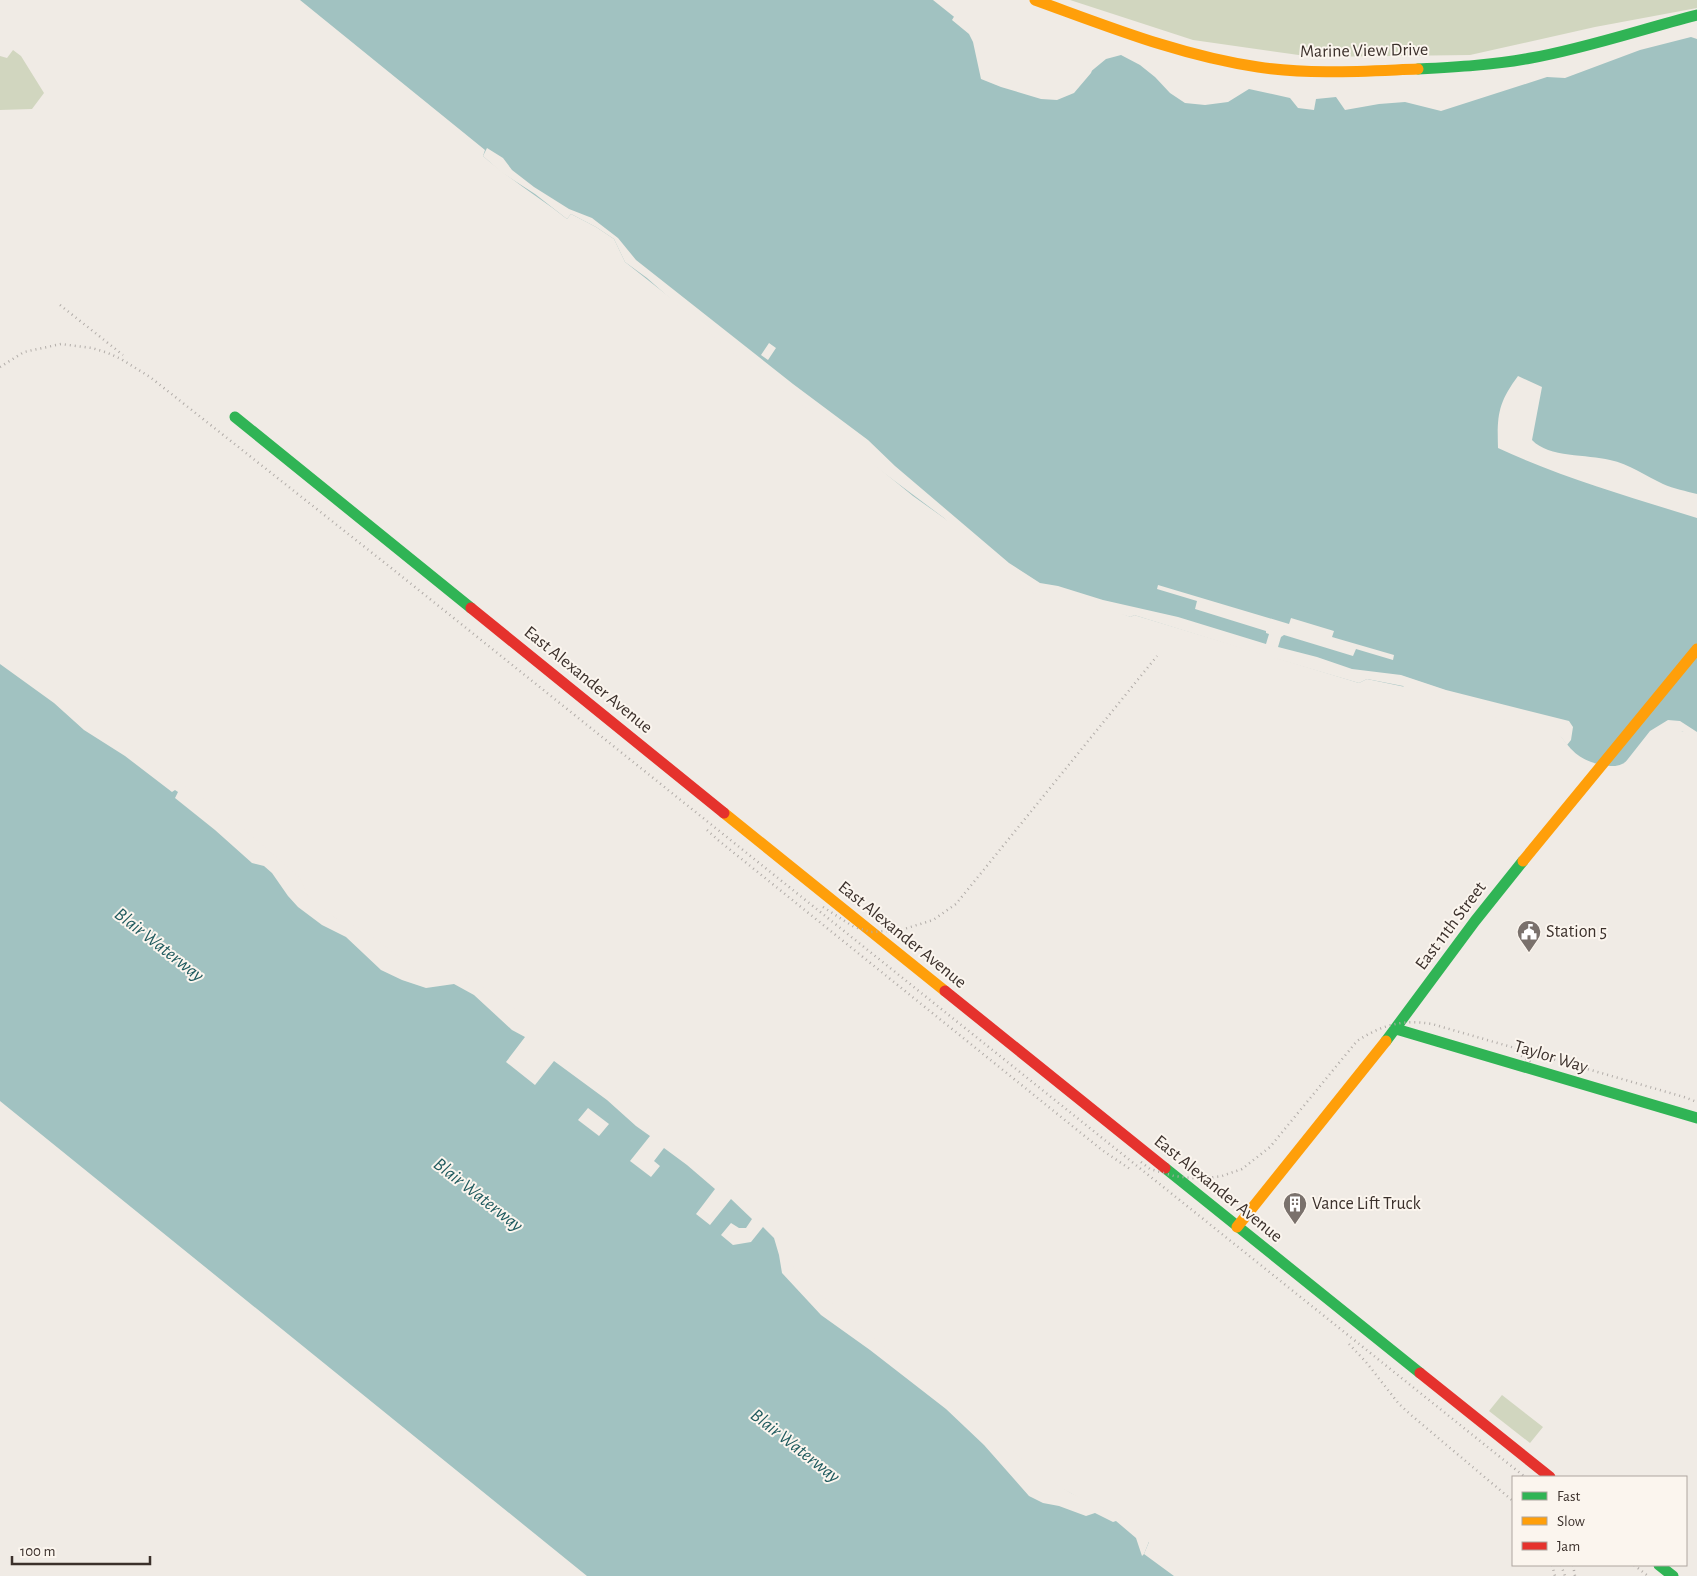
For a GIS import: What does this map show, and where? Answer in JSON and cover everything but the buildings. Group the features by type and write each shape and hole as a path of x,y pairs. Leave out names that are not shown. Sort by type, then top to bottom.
{"street":[{"name":"Marine View Drive","path":"1035,0 1147,39 1234,62 1273,69 1324,71 1500,63 1597,42 1697,15"},
{"name":"East Alexander Avenue","path":"235,417 1237,1227 1549,1476"},
{"name":"East 11th Street","path":"1237,1227 1396,1029 1475,921 1576,794 1697,649"},
{"name":"Taylor Way","path":"1396,1029 1697,1118"},
{"path":"1660,1566 1673,1576"}],"green space":[{"path":"1070,0 1697,0 1697,8 1595,27 1470,55 1313,57 1193,40"},
{"path":"13,50 21,56 44,93 32,109 0,110 0,56 7,58"},
{"path":"1502,1395 1543,1427 1530,1443 1489,1411"}],"water":[{"path":"300,0 933,0 973,32 985,70 993,80 1049,96 1066,92 1106,59 1121,55 1140,65 1170,93 1185,103 1205,105 1228,102 1249,89 1290,98 1298,108 1314,110 1316,99 1336,97 1345,110 1405,102 1441,111 1547,77 1565,78 1640,50 1691,37 1697,39 1697,494 1667,486 1631,467 1617,462 1601,458 1558,453 1539,446 1532,440 1542,387 1518,376 1506,394 1500,410 1498,448 1547,469 1697,518 1697,738 1680,731 1672,730 1665,732 1650,739 1622,764 1617,766 1603,765 1582,758 1567,745 1558,732 1410,688 1367,679 1359,683 1134,615 1131,617 1018,577 875,465 855,443 625,262 614,239 571,214 567,219 503,172 483,156 485,150"},
{"name":"Blair Waterway","path":"0,643 306,898 421,977 457,973 775,1221 790,1265 797,1277 1030,1472 1101,1509 1149,1542 1144,1554 1174,1576 587,1576 0,1101"}],"pier":[{"path":"955,15 975,31 984,49 987,69 994,78 1049,93 1065,90 1094,65 1091,73 1074,93 1057,100 1041,99 981,79 973,42 969,34 952,20"},
{"path":"487,148 503,158 512,170 534,187 569,209 592,218 618,238 636,260 793,384 868,440 895,466 1009,563 1040,583 1178,617 1266,644 1269,634 1266,631 1195,609 1197,601 1157,589 1158,585 1289,624 1291,618 1334,631 1332,637 1394,655 1393,660 1356,649 1353,656 1284,635 1281,637 1278,647 1317,657 1352,669 1401,675 1446,690 1569,721 1573,727 1571,740 1567,745 1557,734 1461,708 1406,689 1403,686 1367,679 1359,683 1274,658 1273,661 1262,657 1263,655 1134,615 1131,617 1065,599 1025,591 1016,579 963,538 944,518 856,452 853,444 725,347 647,278 625,262 614,239 571,214 567,219 535,194 501,172 483,156"},
{"path":"769,343 776,348 768,360 761,355"},
{"path":"0,640 159,767 230,818 300,878 308,896 336,918 361,928 422,974 459,971 537,1024 674,1134 673,1137 776,1219 792,1242 792,1265 799,1276 908,1366 1006,1443 1032,1470 1071,1493 1128,1521 1150,1539 1144,1554 1142,1556 1136,1538 1116,1521 1113,1522 1095,1513 1086,1516 1059,1506 1043,1503 1029,1496 984,1445 946,1409 821,1315 782,1273 774,1238 763,1227 751,1242 733,1245 721,1235 731,1223 739,1228 746,1228 752,1219 731,1199 710,1225 696,1214 715,1189 687,1165 664,1148 654,1161 660,1166 651,1177 630,1161 650,1136 607,1100 554,1061 535,1085 506,1062 525,1037 512,1030 474,995 454,984 426,988 381,970 346,937 322,925 298,907 272,873 264,866 252,863 175,798 178,792 175,790 172,792 125,756 84,730 54,703 0,664"},
{"path":"1668,720 1680,721 1697,732 1697,741 1682,731 1662,734 1650,742 1624,766 1650,731"},
{"path":"588,1108 609,1124 599,1136 578,1120"}],"railway":[{"path":"60,305 123,355"},
{"path":"0,367 24,352 61,344 92,348 108,353 150,377 395,571 1524,1476"},
{"path":"823,907 854,927 871,932 901,930 933,920 956,904 1157,656"},
{"path":"707,830 1102,1150 1130,1169"},
{"path":"1141,1162 1150,1169 1174,1176 1200,1179 1222,1176 1242,1169 1270,1147 1357,1041 1384,1027 1411,1022 1432,1024 1697,1102"},
{"path":"1517,1053 1533,1063"},
{"path":"1349,1344 1366,1362 1399,1404 1512,1500"},
{"path":"1552,1566 1555,1576"},
{"path":"1561,1566 1565,1576"},
{"path":"1573,1566 1575,1576"},
{"path":"1635,1566 1648,1576"}],"traffic: fast":[{"path":"1418,69 1489,64 1552,54 1697,15"},
{"path":"235,417 471,608"},
{"path":"1386,1041 1475,921 1523,861"},
{"path":"1396,1029 1697,1118"},
{"path":"1165,1168 1420,1373"},
{"path":"1660,1566 1673,1576"}],"traffic: slow":[{"path":"1035,0 1173,48 1229,62 1297,71 1338,72 1418,69"},
{"path":"1523,861 1697,649"},
{"path":"724,813 945,991"},
{"path":"1237,1227 1386,1041"}],"traffic: jam":[{"path":"471,608 724,813"},
{"path":"945,991 1165,1168"},
{"path":"1420,1373 1549,1476"}],"place":[{"name":"Station 5","path":"1529,953"},
{"name":"Vance Lift Truck","path":"1295,1225"}]}
